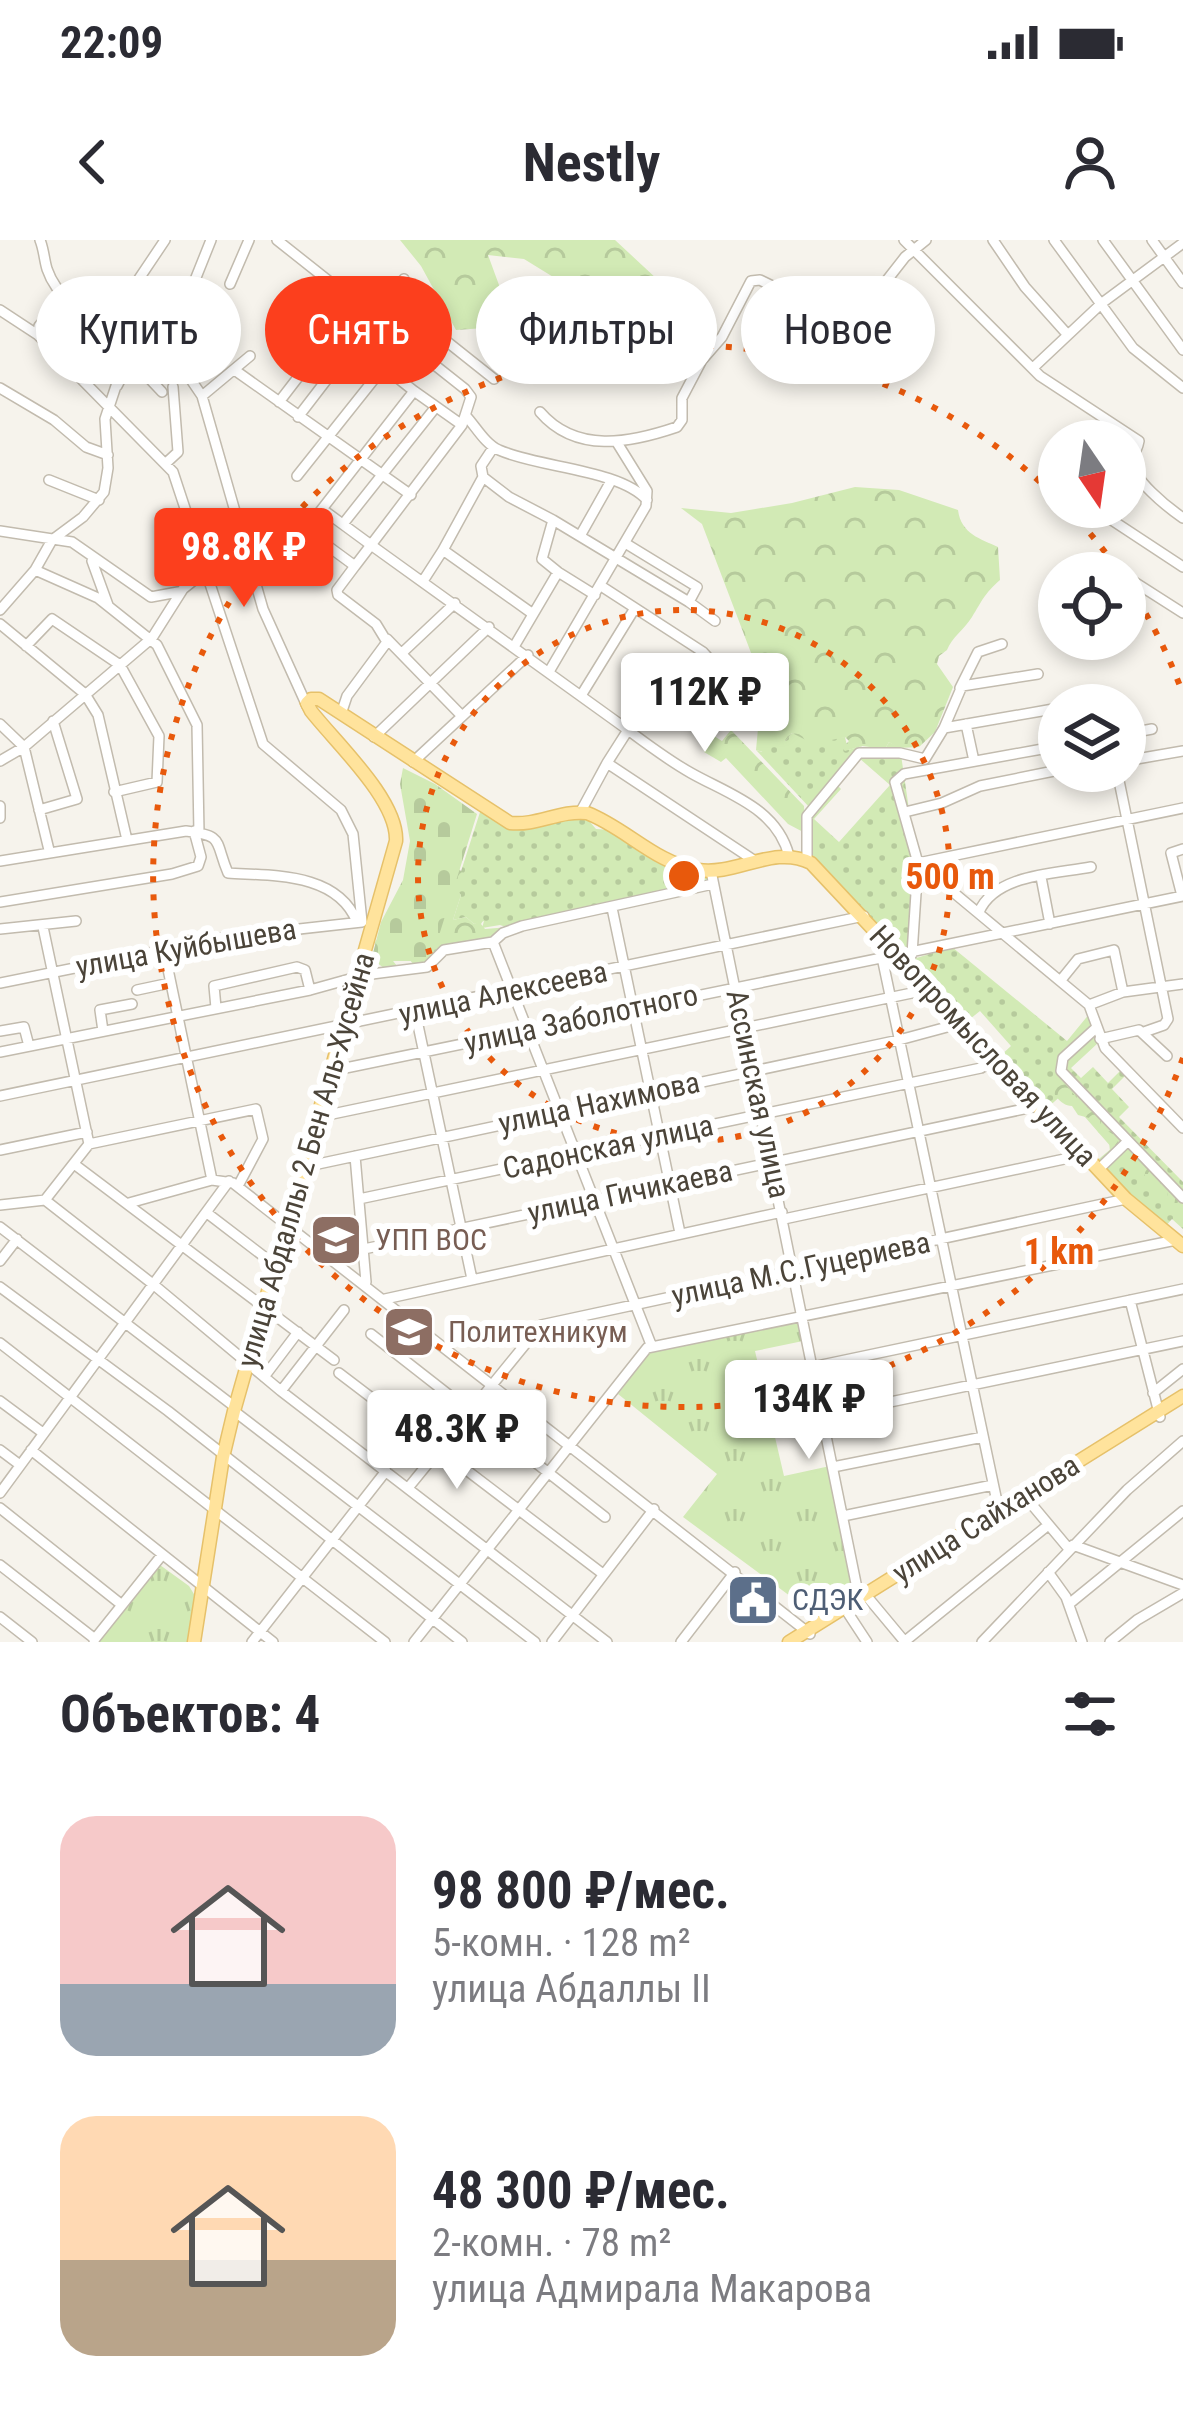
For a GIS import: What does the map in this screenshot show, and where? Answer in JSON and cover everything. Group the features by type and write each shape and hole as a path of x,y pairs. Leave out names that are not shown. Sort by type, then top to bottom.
{"main road":[{"name":"улица Абдаллы 2 Бен Аль-Хусейна","path":"194,1642 223,1457 358,979 364,923 395,848 396,826 313,703"},
{"path":"313,703 341,714 510,824 580,812 669,861 712,877 755,861 789,856 807,860"},
{"name":"Новопромысловая улица","path":"807,860 824,872 890,944 907,955 931,988 1083,1155 1179,1243"},
{"name":"улица Сайханова","path":"1000,1514 1183,1399"},
{"name":"улица Сайханова","path":"793,1642 1159,1415"}],"street":[{"path":"40,240 51,276"},
{"path":"142,276 165,240"},
{"path":"197,276 212,240"},
{"path":"233,276 249,240"},
{"path":"278,240 323,276"},
{"path":"904,240 1040,376 1106,420"},
{"path":"540,412 579,440 616,442 680,425 682,398 751,281 760,280 842,320 855,321 926,240"},
{"path":"993,240 1025,287 1067,334"},
{"path":"1054,240 1133,348 1183,388"},
{"path":"1103,240 1183,350"},
{"path":"1152,240 1183,283"},
{"path":"1034,367 1102,303 1183,243"},
{"path":"0,310 36,334"},
{"path":"452,346 492,377 471,397 464,420 337,590 339,597 404,652 460,715"},
{"path":"241,366 250,356"},
{"path":"241,375 411,495"},
{"path":"452,381 471,397"},
{"path":"92,384 178,480 263,744 349,820 364,923"},
{"path":"0,610 35,570 52,540 99,500 106,485 108,455 104,425 117,384"},
{"path":"111,401 119,384"},
{"path":"161,384 167,389 178,452 164,464"},
{"path":"194,384 202,396 267,622 290,674 313,703"},
{"path":"202,396 218,384"},
{"path":"279,403 293,384"},
{"path":"298,417 323,384"},
{"path":"297,476 372,384"},
{"path":"405,384 435,407 464,420 493,448 610,481 646,500"},
{"path":"0,388 86,447 108,455"},
{"path":"307,530 414,391"},
{"path":"343,524 435,407"},
{"path":"550,670 646,500 647,491 616,442"},
{"path":"423,581 483,477 481,466 493,448"},
{"path":"483,477 716,620"},
{"path":"49,480 99,500"},
{"path":"580,536 610,481"},
{"path":"1146,484 1183,518"},
{"path":"322,509 688,772 749,802 789,856"},
{"path":"553,520 542,559 558,572 635,608 697,648 758,713 772,714"},
{"path":"239,525 307,530 355,566"},
{"path":"1123,528 1183,568"},
{"path":"0,531 72,542 151,597 170,596 208,569"},
{"path":"625,543 697,587 689,602"},
{"path":"443,550 533,614"},
{"path":"89,556 108,605"},
{"path":"0,902 172,874 200,864 197,725 152,638 108,605 35,570"},
{"path":"515,645 558,572"},
{"path":"0,761 24,747 152,638 183,589"},
{"path":"1146,589 1182,610"},
{"path":"404,652 455,603"},
{"path":"582,694 635,608"},
{"path":"26,646 52,619 120,664 159,736 158,759 156,783 114,792"},
{"path":"0,624 85,694 100,722 127,840"},
{"path":"374,736 489,627"},
{"path":"341,714 347,696 387,639"},
{"path":"807,860 807,816 860,753 900,753 925,759 978,652 1001,644"},
{"path":"413,762 528,655"},
{"path":"698,691 714,666"},
{"path":"960,688 1038,674"},
{"path":"944,728 1038,712"},
{"path":"39,811 76,799 53,722"},
{"path":"0,724 24,747 49,850"},
{"path":"966,724 974,761"},
{"path":"1146,729 1152,728"},
{"path":"580,812 628,730"},
{"path":"907,955 918,863 895,782 898,776 1038,750"},
{"path":"1146,757 1183,751"},
{"path":"607,763 755,861"},
{"path":"905,812 980,787 1038,775"},
{"path":"1121,792 1168,1021 1144,1033"},
{"path":"0,806 0,818"},
{"path":"918,863 1183,808"},
{"path":"0,861 49,850 196,832 217,837 228,872 313,881 364,923"},
{"path":"1182,896 1171,852 1183,848"},
{"path":"918,863 1089,1005 1098,1034 1183,1128"},
{"path":"979,912 995,890 1091,867"},
{"path":"0,1052 364,975 427,967 444,950 493,942 522,926 612,908 712,877"},
{"name":"Ассинская улица","path":"712,877 843,1516 864,1596"},
{"path":"1040,878 1050,924"},
{"name":"улица Заболотного","path":"331,1071 1182,896"},
{"path":"612,908 680,1233"},
{"name":"улица Алексеева","path":"0,1096 864,916"},
{"path":"0,929 76,921"},
{"name":"улица Куйбышева","path":"0,983 228,937 364,923"},
{"path":"43,927 88,1138 45,1200"},
{"path":"493,942 652,1347"},
{"path":"890,944 883,958 1000,1514"},
{"path":"164,950 212,1180"},
{"path":"1061,980 1078,958 1114,950 1123,992"},
{"path":"216,1008 214,986 297,968 305,970 310,990"},
{"path":"137,990 170,983"},
{"path":"1089,1005 1123,992 1183,984"},
{"path":"318,1118 931,988"},
{"path":"103,1030 99,1011 132,1004"},
{"path":"415,1011 472,1279"},
{"name":"улица Нахимова","path":"304,1167 899,1040 962,1022"},
{"path":"0,1031 24,1027 29,1046"},
{"path":"1167,1056 1144,1033 1098,1034 1067,1054 1060,1067 1183,1198"},
{"name":"Садонская улица","path":"359,1199 981,1068 996,1059"},
{"name":"улица Гичикаева","path":"364,1249 1038,1106"},
{"path":"0,1150 252,1108 259,1112 262,1139 0,1493"},
{"path":"1098,1170 1127,1142"},
{"path":"385,1299 614,1246 929,1190 1083,1155"},
{"path":"355,1156 366,1284"},
{"path":"74,1164 334,1360"},
{"path":"129,1203 212,1180 233,1183 809,1632"},
{"name":"улица М.С.Гуцериева","path":"408,1488 537,1327 1126,1199"},
{"path":"0,1205 45,1200 281,1391 607,1642"},
{"path":"207,1213 275,1265"},
{"path":"0,1227 535,1642"},
{"path":"0,1261 16,1239"},
{"path":"414,1642 546,1471 652,1347 1179,1243"},
{"path":"0,1287 462,1642"},
{"path":"812,1367 1183,1289"},
{"path":"1130,1300 1159,1415"},
{"path":"281,1391 344,1310"},
{"path":"265,1377 298,1332"},
{"path":"371,1334 605,1517"},
{"path":"823,1416 1183,1341"},
{"path":"0,1343 385,1642"},
{"path":"1153,1393 1183,1369"},
{"path":"340,1373 603,1574"},
{"path":"0,1401 43,1433"},
{"path":"833,1466 983,1437"},
{"path":"982,1642 1126,1490 1181,1447"},
{"path":"0,1450 20,1465"},
{"path":"31,1450 256,1637 273,1642"},
{"path":"256,1637 386,1471"},
{"path":"843,1516 993,1485"},
{"path":"1028,1500 1071,1547 1183,1589"},
{"path":"0,1508 122,1604"},
{"path":"551,1642 654,1509"},
{"path":"1070,1604 1183,1511"},
{"path":"864,1596 904,1642 1047,1526"},
{"path":"0,1565 94,1640 161,1555"},
{"path":"1048,1571 1070,1604 1082,1642"},
{"path":"681,1642 734,1572"},
{"path":"1110,1642 1183,1589"},
{"path":"845,1610 867,1642"},
{"path":"0,1617 32,1642"}],"green space":[{"path":"400,240 615,240 654,276 552,276 524,259 488,255 496,276 476,276 476,329 456,330 452,276 426,276"},
{"path":"855,487 899,490 958,510 967,530 998,547 1000,580 939,656 937,664 953,687 935,732 919,747 898,748 889,742 885,749 862,746 845,751 842,748 849,741 845,737 814,744 792,733 785,741 768,741 763,752 756,750 759,718 775,716 702,524 681,508 731,513"},
{"path":"731,730 804,806 805,833 788,824 726,758 721,762 704,752 714,736 722,741"},
{"path":"792,733 810,739 845,737 848,750 862,746 809,807 756,750 762,752 767,741 785,741"},
{"path":"889,742 900,748 917,864 910,949 901,951 810,856 808,825 818,803 865,747 885,749","holes":["859,758 890,785 839,842 814,819 841,789 837,785"]},
{"path":"403,768 477,814 431,961 371,961 381,922 403,880 410,841 400,784"},
{"path":"481,809 506,826 583,814 596,829 611,830 708,874 709,881 509,928 482,928 484,921 474,924 466,917 453,920 461,895 455,890"},
{"path":"458,868 463,873 456,889 461,895 453,920 466,917 474,924 484,919 485,929 509,927 485,940 443,945 429,964 414,965 386,952 397,966 385,969 376,962 378,970 364,972 379,937"},
{"path":"952,947 1067,1041 1090,1013 1098,1043 1071,1068 1081,1078 1093,1067 1108,1083 1122,1069 1128,1073 1112,1089 1129,1107 1119,1117 1183,1182 1183,1229 1172,1219 1164,1228 1094,1163 1112,1148 1064,1093 1045,1110 998,1058 1011,1046 980,1011 965,1023 910,960"},
{"path":"1049,1078 1054,1082 1065,1078 1083,1105 1099,1114 1101,1127 1119,1138 1117,1146 1130,1145 1126,1153 1134,1152 1142,1166 1150,1169 1152,1174 1145,1177 1158,1178 1168,1200 1167,1191 1183,1200 1183,1218 1157,1197 1154,1186 1136,1175 1127,1157 1119,1159 1110,1152 1109,1141 1098,1132 1093,1119 1078,1115 1060,1100"},
{"path":"799,1321 803,1341 755,1351 784,1476 830,1466 853,1586 845,1601 817,1616 683,1517 717,1474 618,1394 650,1352"},
{"path":"160,1565 189,1586 197,1599 190,1642 98,1642"}],"place":[{"name":"УПП ВОС","path":"336,1240"},
{"name":"Политехникум","path":"409,1332"},
{"name":"СДЭК","path":"753,1600"}]}
